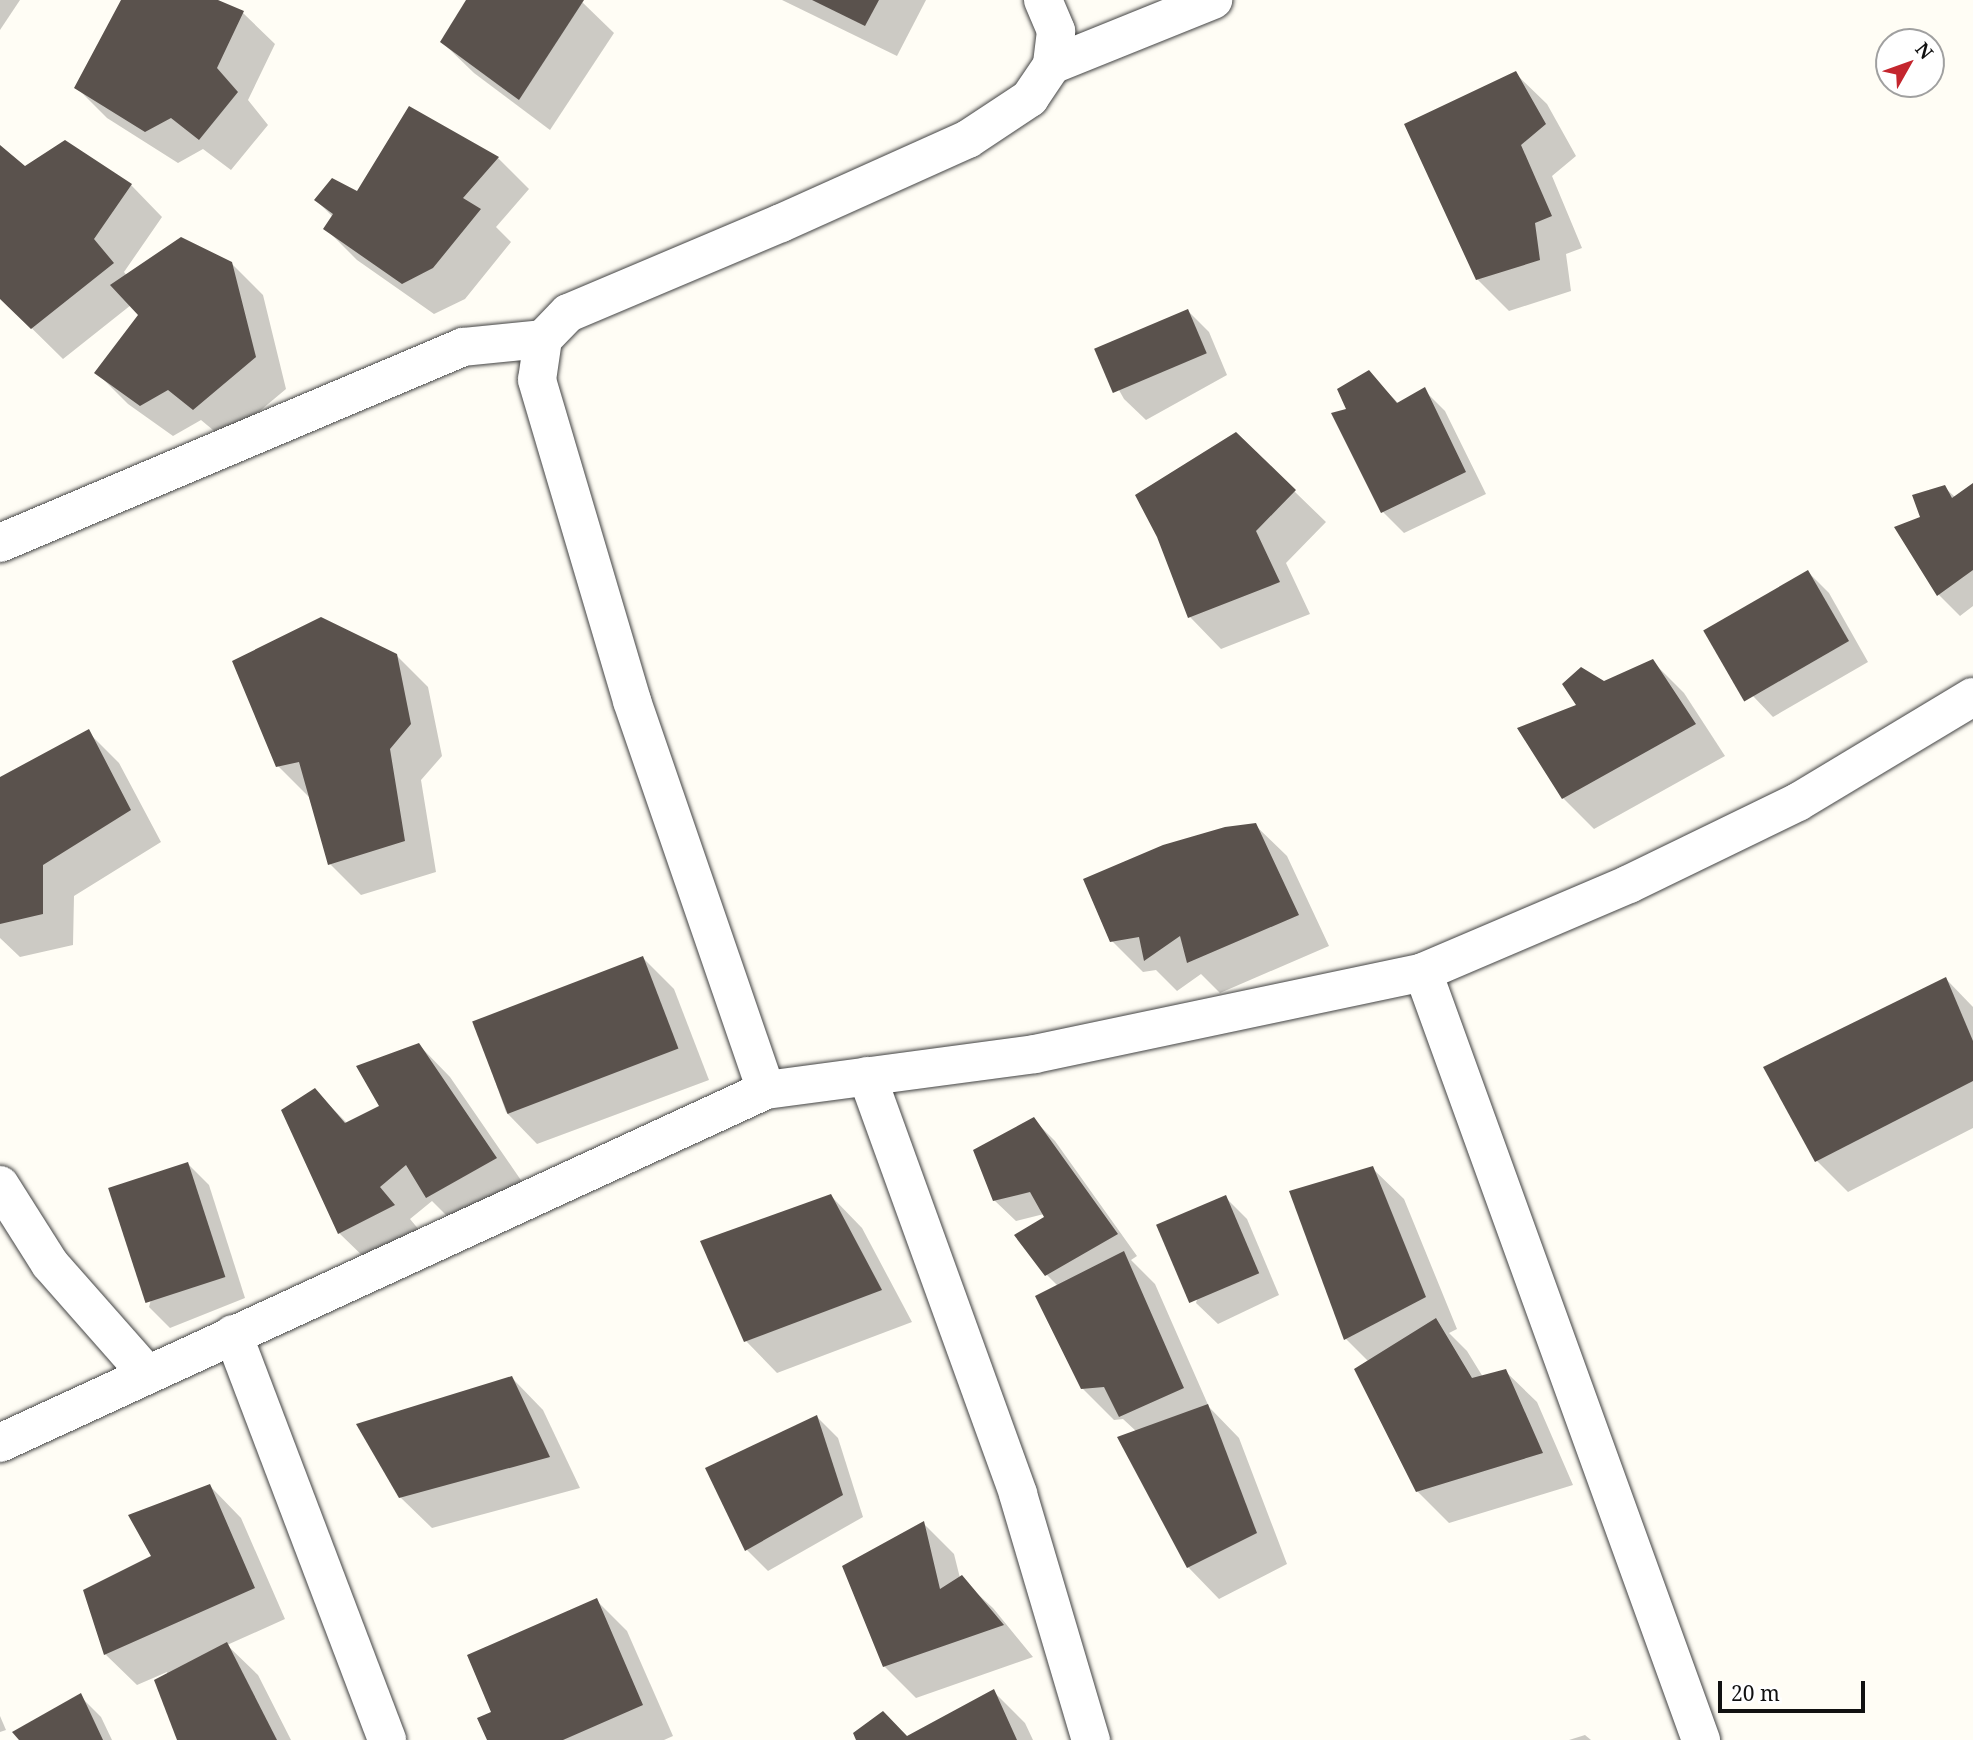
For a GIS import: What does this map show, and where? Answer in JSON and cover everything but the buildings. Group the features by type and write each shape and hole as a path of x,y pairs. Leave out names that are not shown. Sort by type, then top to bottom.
{"street":[{"path":"766,1090 632,701 604,607 537,380 543,340 568,313 781,223 968,139 1030,98 1052,65 1056,31 1043,0"},
{"path":"1052,65 1213,0"},
{"path":"10,528 463,347 543,340"},
{"path":"0,1443 766,1090 1035,1054 1423,972 1629,884 1798,802 1973,697"},
{"path":"1423,972 1701,1740"},
{"path":"867,1076 1018,1494 1091,1740"},
{"path":"0,1185 50,1264 147,1374"},
{"path":"233,1334 387,1740"}]}
